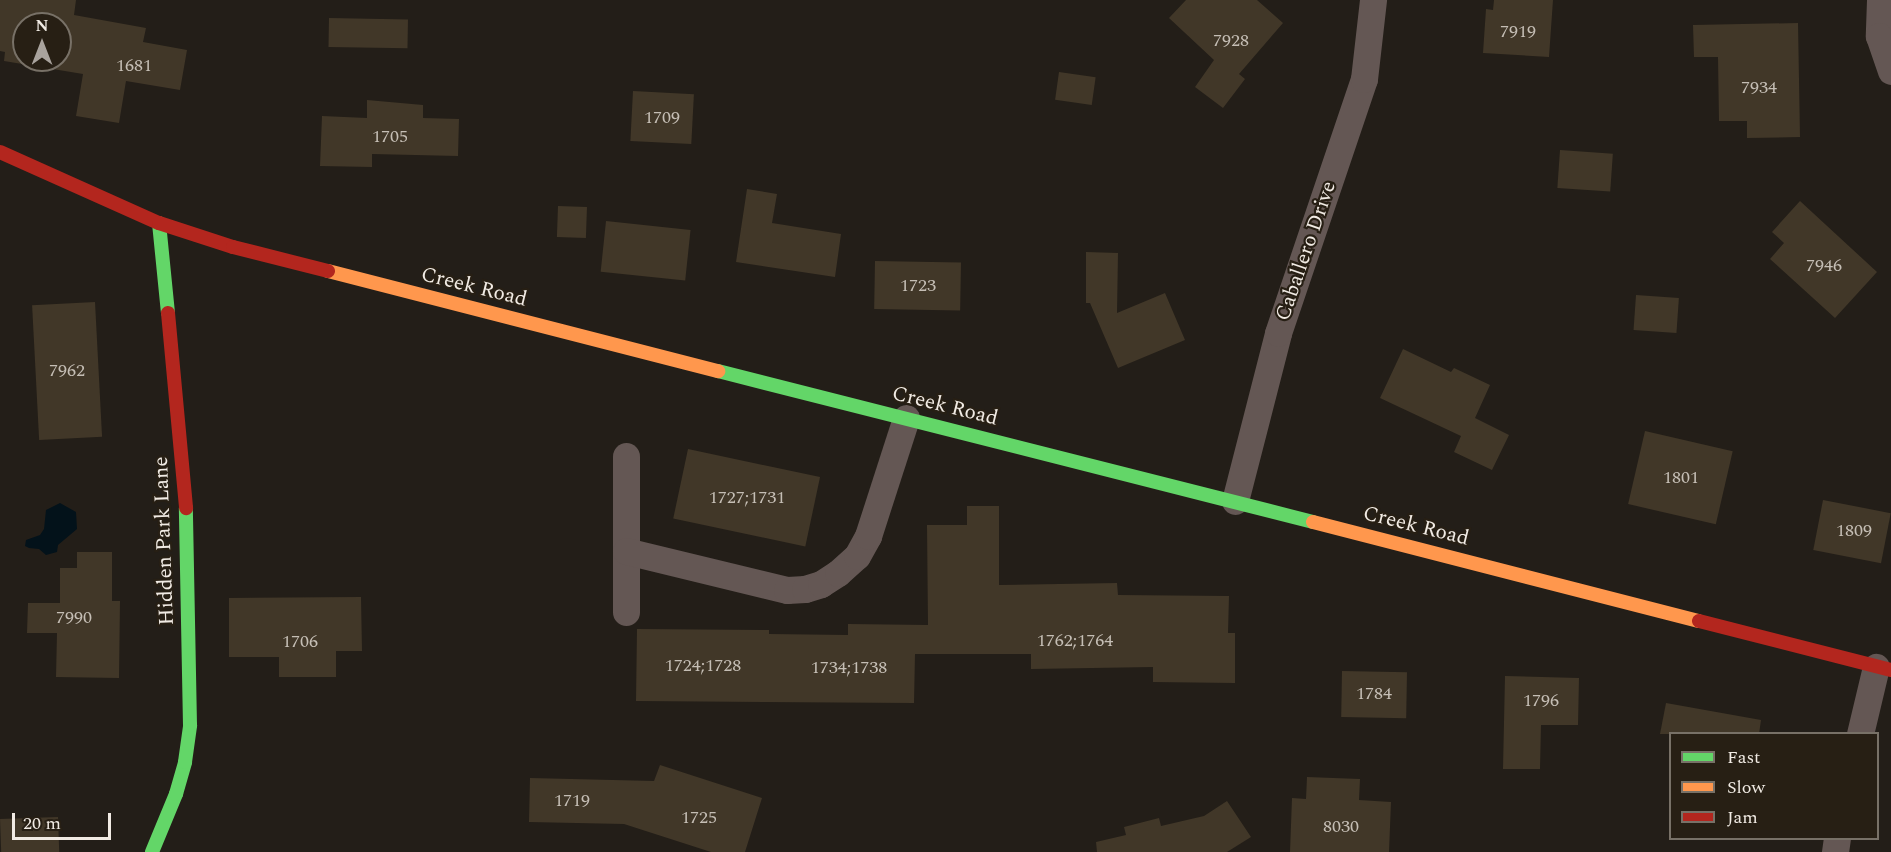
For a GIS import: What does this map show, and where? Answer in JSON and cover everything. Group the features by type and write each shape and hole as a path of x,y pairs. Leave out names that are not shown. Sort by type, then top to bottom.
{"street":[{"name":"Caballero Drive","path":"1235,501 1278,333 1364,79 1373,0"},
{"path":"1880,0 1879,36 1891,71"},
{"name":"Creek Road","path":"0,152 159,223 233,247 1884,668"},
{"name":"Hidden Park Lane","path":"152,852 179,784 185,762 190,725 189,557 185,492 159,223"},
{"path":"626,551 788,590 806,589 821,584 857,556 868,536 906,418"},
{"path":"626,456 626,612"},
{"path":"1861,732 1884,668"}],"shaded area":[{"path":"60,503 76,512 77,529 58,545 57,552 46,555 39,549 25,546 26,540 40,535 44,529 46,510"}],"building":[{"path":"0,0 76,0 74,15 146,28 143,42 187,50 180,90 126,81 119,123 76,116 83,74 71,72 72,12 12,12 12,62 4,61 5,52 0,51"},
{"path":"1186,0 1257,0 1283,23 1239,74 1245,79 1223,108 1195,87 1214,60 1169,18"},
{"path":"1494,0 1553,0 1549,57 1483,53 1486,9 1493,10"},
{"path":"329,18 408,19 407,48 328,47"},
{"path":"1798,23 1800,137 1747,138 1747,121 1719,121 1718,57 1694,57 1693,25"},
{"path":"1059,72 1096,77 1092,105 1055,100"},
{"path":"633,91 694,94 691,144 630,141"},
{"path":"367,100 423,105 423,118 459,119 458,156 372,154 372,167 320,166 322,116 367,118"},
{"path":"1560,150 1613,154 1610,192 1557,188"},
{"path":"747,189 777,194 772,223 841,234 835,277 736,262"},
{"path":"1800,201 1877,272 1835,318 1770,259 1784,243 1772,232"},
{"path":"558,206 587,207 586,238 557,237"},
{"path":"606,221 691,230 685,281 601,272"},
{"path":"1086,252 1118,253 1117,313 1165,293 1185,340 1118,368 1090,303 1086,303"},
{"path":"875,261 961,263 960,310 874,309"},
{"path":"1636,295 1679,298 1676,333 1634,330"},
{"path":"95,302 102,437 39,440 32,305"},
{"path":"1403,349 1451,372 1454,368 1490,385 1475,418 1509,435 1492,470 1454,452 1461,436 1380,398"},
{"path":"1645,431 1733,451 1716,524 1628,504"},
{"path":"688,449 820,477 805,547 673,518"},
{"path":"1823,500 1891,513 1881,563 1813,550"},
{"path":"967,506 999,506 999,585 1117,583 1118,595 1229,596 1228,633 1235,633 1235,683 1153,682 1153,667 1031,669 1031,654 915,654 914,703 636,701 637,629 769,630 769,634 848,635 848,624 928,625 927,525 967,525"},
{"path":"77,552 112,552 112,601 120,601 119,678 56,677 57,633 27,633 28,603 60,603 60,568 77,568"},
{"path":"361,597 362,651 336,651 336,677 279,677 279,657 229,657 229,598"},
{"path":"1342,671 1407,672 1406,718 1341,717"},
{"path":"1505,676 1579,678 1578,725 1541,725 1540,769 1503,769"},
{"path":"1666,703 1761,720 1759,732 1669,732 1669,734 1660,734"},
{"path":"660,765 762,798 745,852 711,852 624,824 529,822 530,778 654,781"},
{"path":"1307,777 1360,779 1359,800 1391,802 1389,852 1290,852 1292,798 1306,799"},
{"path":"1227,801 1251,837 1227,852 1097,852 1096,842 1126,835 1124,827 1159,818 1161,826 1204,816"},
{"path":"58,817 59,852 1,852 0,819"}],"traffic: fast":[{"path":"159,223 168,313"},
{"path":"718,371 1313,522"},
{"path":"152,852 176,794 185,762 190,725 186,508"}],"traffic: slow":[{"path":"328,271 718,371"},
{"path":"1313,522 1699,621"}],"traffic: jam":[{"path":"0,152 159,223 233,247 328,271"},
{"path":"168,313 186,508"},
{"path":"1699,621 1891,670"}]}
